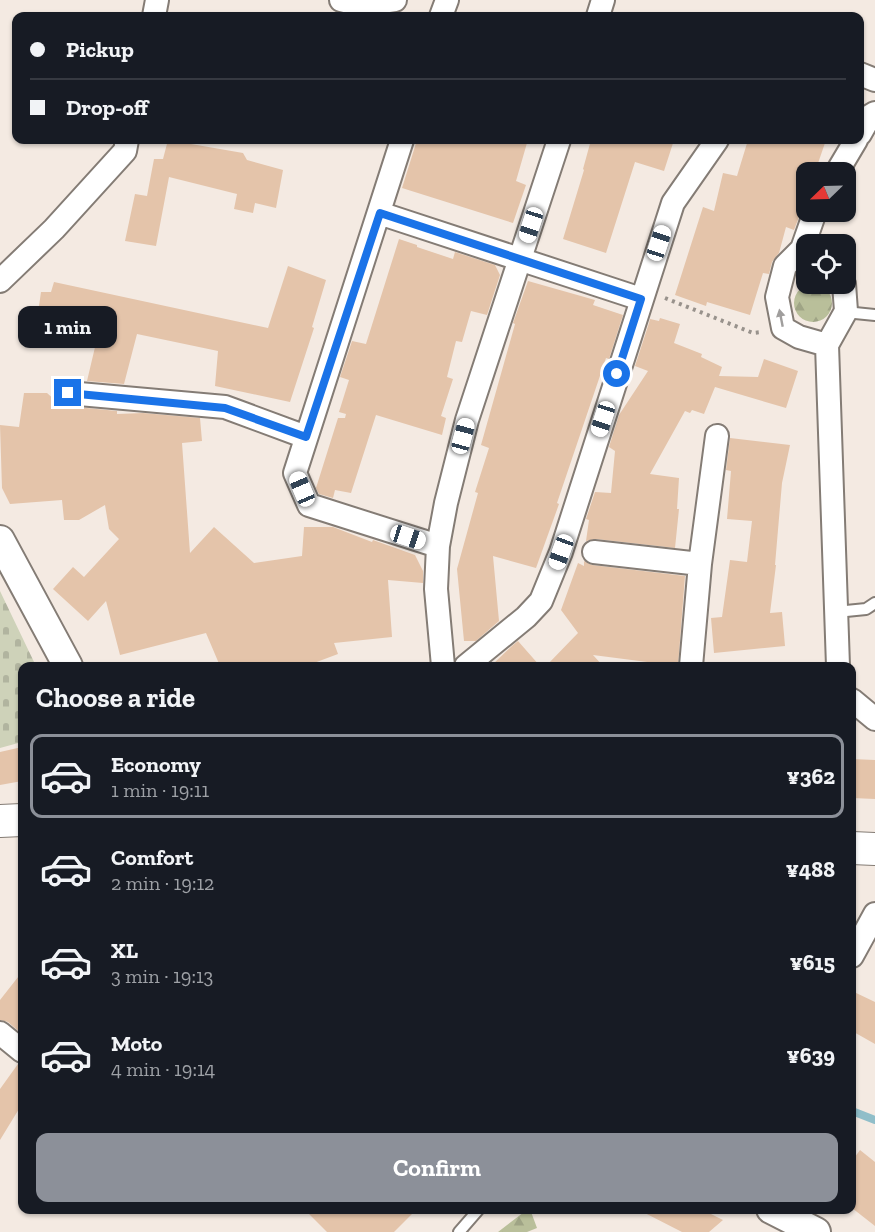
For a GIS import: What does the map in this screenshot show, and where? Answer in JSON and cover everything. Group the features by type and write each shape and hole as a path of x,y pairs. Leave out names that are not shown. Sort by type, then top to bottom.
{"main road":[{"path":"0,821 18,820"},
{"path":"856,848 875,849"}],"street":[{"path":"341,0 361,5 395,0"},
{"path":"864,127 870,116 875,113"},
{"path":"0,281 54,229 125,151 126,144"},
{"path":"401,144 295,473 309,505 438,546"},
{"path":"444,662 436,589 438,546 454,468 467,420 558,144"},
{"path":"471,662 526,617 541,601 561,552 672,203 714,144"},
{"path":"843,162 854,144"},
{"path":"380,213 521,259 643,295"},
{"path":"796,257 785,266 777,297 783,328 799,337 827,345"},
{"path":"838,662 827,345 845,312 844,294"},
{"path":"68,393 225,408 306,437"},
{"path":"691,662 700,564 717,436"},
{"path":"0,540 66,662"},
{"path":"594,552 700,564"},
{"path":"856,703 875,719"},
{"path":"856,949 875,914"},
{"path":"0,1033 18,1048"},
{"path":"781,1214 816,1232"}],"lane":[{"path":"845,312 875,315"},
{"path":"836,612 866,609 875,603"},
{"path":"459,1232 475,1214"}],"path":[{"path":"643,295 753,333 783,328"}],"green space":[{"path":"797,294 829,294 831,310 820,321 806,321 795,310"},
{"path":"0,591 34,662 18,662 18,743 0,748"},
{"path":"521,1214 532,1214 537,1228 527,1232 498,1232"}],"building":[{"path":"167,144 191,144 243,153 247,160 283,170 276,208 255,203 253,213 234,209 237,194 169,177 156,246 125,241 135,194 147,196 154,159 163,159"},
{"path":"416,144 527,144 516,181 526,185 513,223 402,188"},
{"path":"590,144 673,144 664,171 635,162 606,253 563,239"},
{"path":"747,144 825,144 818,162 796,162 797,222 794,230 786,227 779,253 772,262 769,274 763,273 750,315 707,302 706,306 675,295 703,207 714,211 723,173 737,176"},
{"path":"399,239 453,259 455,252 495,265 500,275 487,315 471,311 462,342 456,341 447,377 453,379 441,416 446,418 442,435 376,415 351,493 335,490 333,498 319,494 316,488 338,418 345,418 346,414 339,412 349,380 340,377 352,341 366,344"},
{"path":"288,266 326,280 312,327 314,328 290,402 215,386 218,351 137,334 124,384 87,381 100,326 38,313 41,292 51,292 54,282 268,328"},
{"path":"528,281 595,300 593,305 623,315 609,359 606,358 536,568 493,556 499,621 476,641 464,641 457,569 478,493 475,492 489,448 481,445 515,324 513,323"},
{"path":"660,318 680,324 674,343 702,354 701,357 722,367 719,376 758,377 764,359 798,371 786,408 715,387 704,414 692,410 690,413 685,411 650,474 679,478 675,548 596,539 586,541 589,520 586,519 595,492 611,493 615,451 609,447 619,415 648,371 635,366 650,319 659,321"},
{"path":"24,393 47,393 66,406 117,411 117,414 143,413 200,418 202,441 182,443 190,553 214,527 254,563 302,556 304,527 333,527 415,555 423,571 423,583 388,580 392,637 334,643 338,654 317,662 218,662 206,633 120,655 106,601 88,621 53,589 73,567 84,577 119,539 109,529 105,505 79,520 64,520 62,500 10,504 2,488 0,425 19,427"},
{"path":"730,438 790,445 782,483 770,613 782,612 785,646 714,653 711,618 722,617 730,560 747,562 752,521 727,519 731,471 726,470"},
{"path":"584,561 592,565 685,576 678,662 647,662 593,655 599,662 550,662 578,633 561,610 578,563 584,566"},
{"path":"518,641 536,662 495,662"},
{"path":"18,748 18,782 0,785 0,752"},
{"path":"856,759 875,760 875,799 856,798"},
{"path":"18,977 18,1031 8,1022 0,1020 0,1000"},
{"path":"856,993 875,1002 875,1044 856,1033"},
{"path":"18,1064 18,1111 0,1140 0,1089"},
{"path":"860,1150 875,1162 875,1226 856,1211 856,1156"},
{"path":"309,1214 412,1214 394,1232 327,1232"},
{"path":"647,1214 711,1214 723,1220 709,1232 682,1232"}],"waterway":[{"path":"856,1113 875,1120"}],"route":[{"path":"68,393 225,408 306,437 380,213 641,299 617,374"}]}
